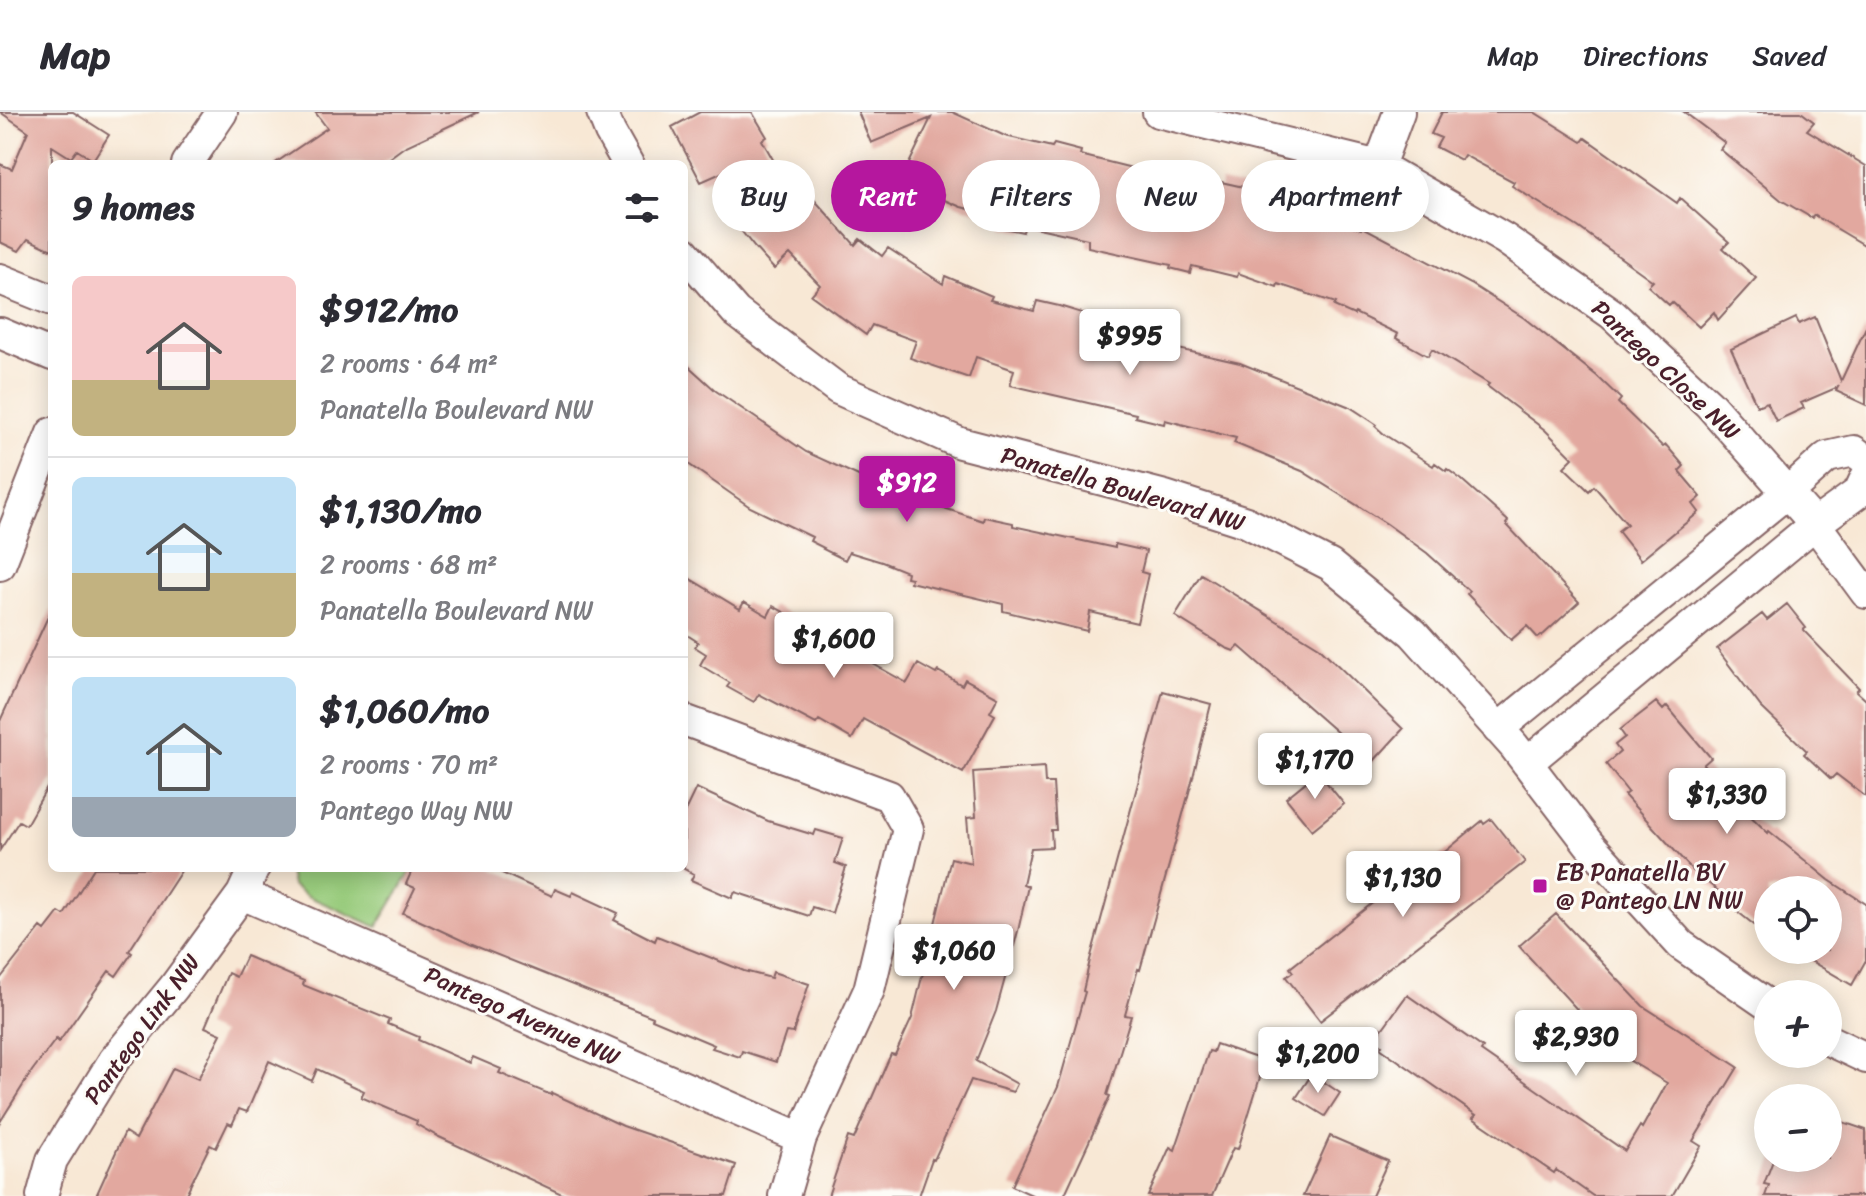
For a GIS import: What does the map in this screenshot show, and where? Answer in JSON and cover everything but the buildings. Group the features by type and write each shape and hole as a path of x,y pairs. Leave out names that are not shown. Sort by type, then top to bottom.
{"street":[{"path":"190,160 222,112"},
{"path":"602,112 626,160"},
{"name":"Pantego Close NW","path":"1158,112 1354,160"},
{"path":"1381,160 1399,112"},
{"name":"Pantego Close NW","path":"1429,195 1505,239 1612,314 1709,404 1815,524 1866,593"},
{"name":"Panatella Boulevard NW","path":"688,257 736,312 838,389 960,443 1165,496 1246,522 1330,565 1413,633 1527,763 1589,844 1681,945 1754,995"},
{"path":"0,279 48,298"},
{"path":"0,333 48,353"},
{"path":"0,565 48,443"},
{"path":"1498,729 1827,457 1854,451 1866,460"},
{"path":"1527,763 1815,524 1859,492 1866,477"},
{"path":"688,721 889,796 908,829 869,990 801,1138 784,1196"},
{"name":"Pantego Avenue NW","path":"248,881 801,1138"},
{"name":"Pantego Link NW","path":"42,1196 52,1160 114,1060 174,987 248,881"},
{"path":"1842,1047 1866,1058"}],"green space":[{"path":"289,872 411,872 377,927 307,896 292,885"}],"place":[{"name":"EB Panatella BV @ Pantego LN NW","path":"1540,886"}]}
